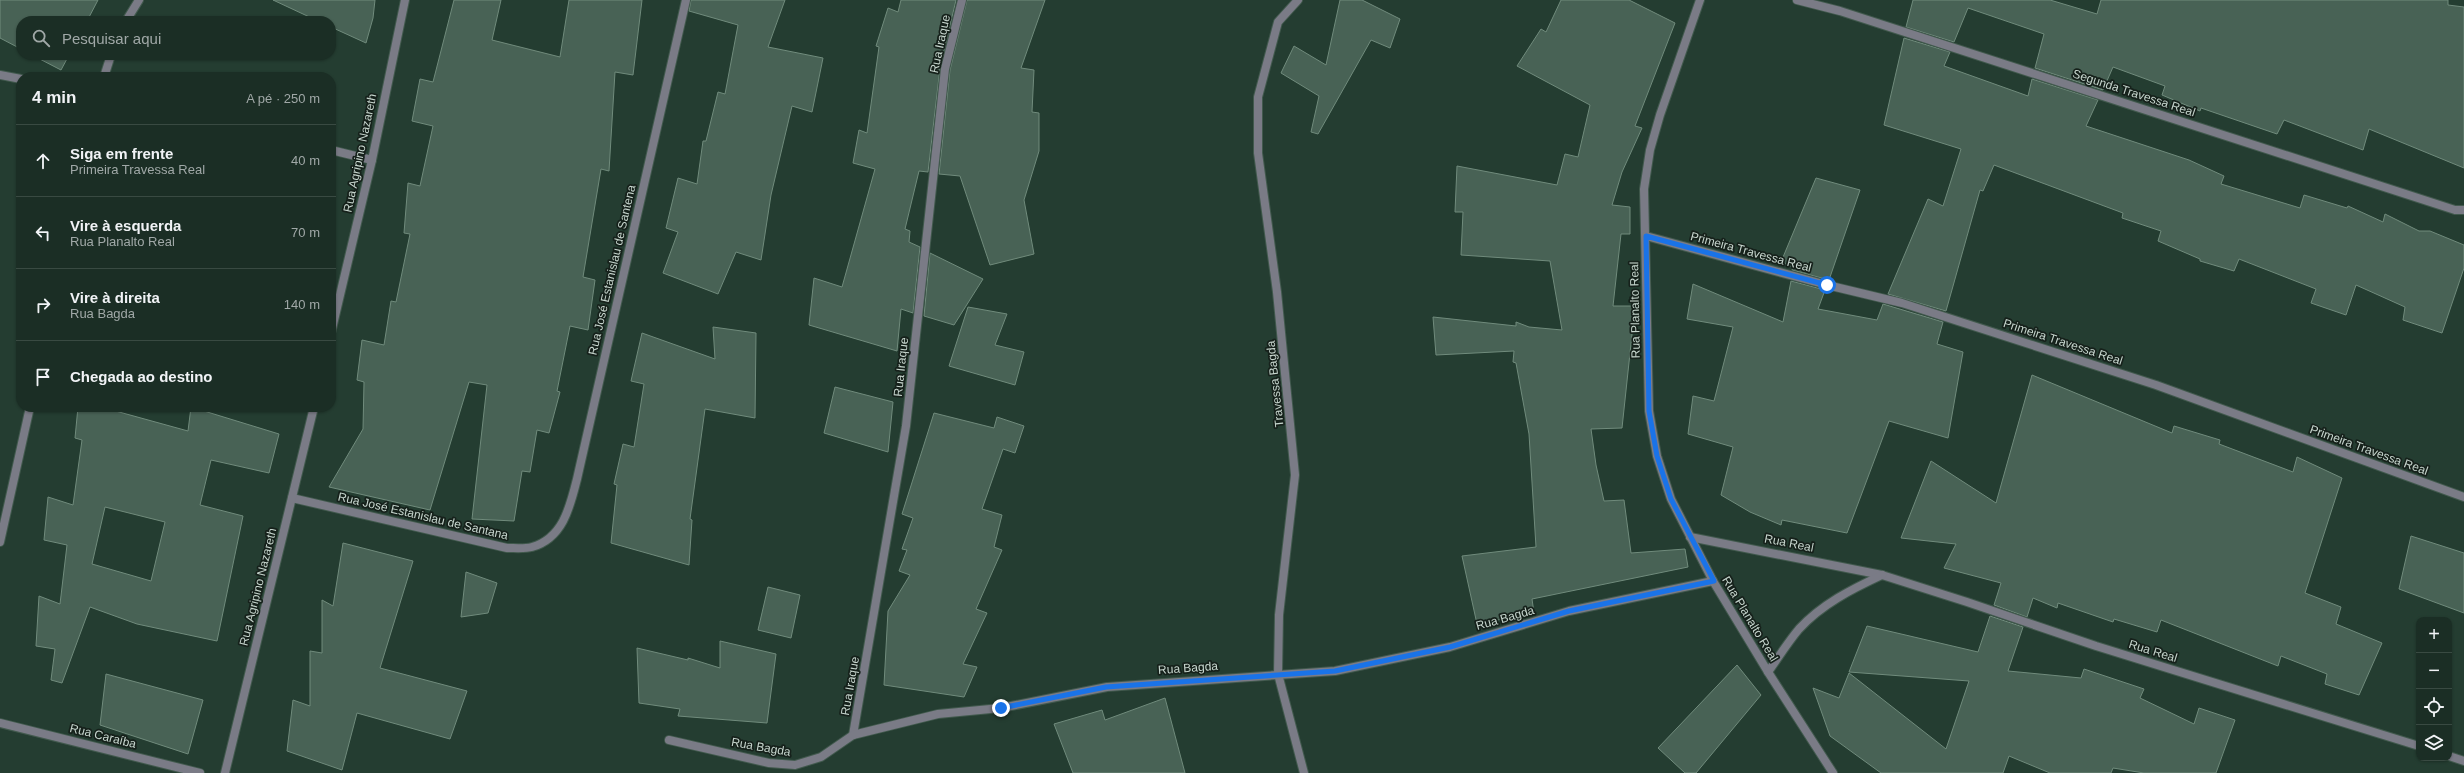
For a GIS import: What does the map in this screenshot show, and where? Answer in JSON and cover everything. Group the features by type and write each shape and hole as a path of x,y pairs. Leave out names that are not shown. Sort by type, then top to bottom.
{"street":[{"path":"129,16 139,0"},
{"name":"Rua Agripino Nazareth","path":"336,312 372,160 405,0"},
{"name":"Rua José Estanislau de Santena","path":"549,540 558,530 569,511 686,0"},
{"name":"Rua Iraque","path":"853,735 906,426 945,69 962,0"},
{"name":"Travessa Bagda","path":"1298,0 1278,22 1258,97 1258,153 1277,292 1296,475 1279,615 1278,674 1304,773"},
{"name":"Rua Planalto Real","path":"1700,0 1650,150 1644,189 1649,411 1657,456 1671,499 1690,537 1714,581 1768,672 1833,773"},
{"name":"Segunda Travessa Real","path":"1797,0 1840,11 2455,210 2464,210"},
{"path":"106,72 109,60"},
{"path":"0,75 16,78"},
{"path":"336,151 372,160"},
{"name":"Primeira Travessa Real","path":"1646,236 1902,303 2156,385 2464,497"},
{"path":"0,542 29,412"},
{"name":"Rua Agripino Nazareth","path":"225,773 313,412"},
{"name":"Rua José Estanislau de Santana","path":"292,498 507,548 531,548 549,540"},
{"name":"Rua Real","path":"1690,537 1882,576 1967,602 2096,646 2416,745"},
{"path":"1768,672 1800,629 1826,606 1851,590 1882,576"},
{"name":"Rua Bagda","path":"669,740 768,763 795,765 821,757 853,735 938,714 1001,708 1106,687 1335,671 1450,647 1569,611 1714,581"},
{"name":"Rua Caraíba","path":"0,723 200,773"},
{"path":"2452,757 2464,761"}],"building":[{"path":"0,0 98,0 90,16 16,16 16,46 0,38"},
{"path":"273,0 375,0 373,18 366,43 336,29 336,16 307,16"},
{"path":"454,0 501,0 492,40 560,57 569,0 642,0 633,75 615,72 609,171 601,169 583,277 595,280 588,330 570,326 557,391 560,392 549,433 537,430 530,472 522,471 514,521 472,519 487,385 469,382 430,510 329,487 363,429 364,382 357,380 362,340 384,345 391,301 396,302 410,234 404,233 408,183 420,186 433,126 412,121 420,79 433,82"},
{"path":"691,0 785,0 768,47 823,58 812,112 792,106 771,195 761,260 736,252 718,294 663,273 678,232 666,228 678,178 697,184 703,141 706,141 718,92 725,94 738,25 689,11"},
{"path":"901,0 956,0 940,68 928,172 919,171 905,229 910,231 909,242 920,247 913,313 901,309 897,351 809,325 814,278 842,287 875,169 853,163 859,130 867,133 879,47 876,46 888,8 898,12"},
{"path":"967,0 1045,0 1021,68 1034,70 1032,112 1039,113 1039,151 1024,200 1034,254 990,265 960,176 939,174 950,70"},
{"path":"1340,0 1362,0 1400,19 1390,48 1371,40 1318,134 1311,132 1319,96 1281,73 1294,46 1326,65"},
{"path":"1561,0 1629,0 1675,23 1635,126 1642,128 1622,172 1612,205 1630,207 1630,234 1621,234 1613,306 1632,306 1633,325 1622,428 1591,429 1596,465 1604,501 1624,500 1631,553 1685,549 1688,567 1532,599 1534,613 1477,624 1462,556 1536,547 1529,434 1516,363 1513,362 1514,351 1436,355 1433,317 1516,326 1516,322 1529,327 1562,330 1550,261 1461,255 1463,212 1455,212 1457,166 1557,185 1565,154 1578,157 1590,105 1517,66 1541,29 1546,32"},
{"path":"1913,0 2050,0 2097,14 2101,0 2448,0 2448,5 2464,7 2464,168 2369,129 2363,150 2284,120 2277,134 2201,108 2200,111 2162,95 2165,86 2113,67 2103,90 2035,68 2044,34 1968,8 1954,42 1906,27"},
{"path":"1904,38 1950,52 1944,66 2028,96 2032,79 2098,100 2086,126 2189,160 2224,176 2221,184 2300,208 2304,195 2347,208 2348,206 2383,222 2385,214 2419,231 2430,231 2464,245 2464,268 2442,333 2403,320 2405,307 2356,285 2346,315 2311,303 2316,289 2239,259 2234,271 2200,261 2200,259 2158,241 2161,231 2122,218 2123,213 1994,165 1983,191 1980,190 1946,311 1888,294 1928,199 1943,206 1961,149 1884,125"},
{"path":"42,60 66,60 61,70"},
{"path":"1816,178 1860,190 1829,280 1792,270 1793,267 1781,262"},
{"path":"930,253 983,279 954,325 924,316"},
{"path":"1791,281 1825,290 1818,309 1877,320 1883,304 1943,322 1937,344 1963,352 1948,438 1889,421 1847,533 1782,520 1781,525 1750,512 1721,495 1733,447 1688,434 1693,396 1714,401 1733,327 1687,319 1693,284 1783,322"},
{"path":"968,307 1007,314 995,345 1024,352 1015,385 949,366"},
{"path":"713,327 756,333 755,418 705,409 690,519 692,520 689,565 611,543 617,485 614,484 623,444 634,447 644,384 631,381 642,333 715,359"},
{"path":"2032,375 2172,433 2174,426 2220,440 2219,444 2293,472 2297,457 2342,478 2305,593 2341,607 2336,624 2382,643 2359,695 2325,684 2327,674 2281,656 2278,666 2161,620 2157,632 2114,619 2113,622 2058,603 2057,608 2033,598 2027,617 1994,605 2001,583 1944,568 1956,544 1901,538 1931,461 1996,503"},
{"path":"835,387 893,402 888,452 824,433"},
{"path":"78,412 119,412 188,431 190,412 207,412 279,434 269,473 211,460 200,505 243,516 217,641 137,624 90,607 62,683 51,680 55,649 36,646 39,596 60,604 67,545 44,540 48,497 73,505 82,440 75,438","holes":["105,507 165,522 151,581 92,564"]},
{"path":"934,413 994,428 997,417 1024,426 1015,453 1003,449 982,509 1002,515 994,547 1002,550 976,609 987,613 963,664 977,667 964,697 884,685 888,611 910,575 899,571 907,550 902,549 913,518 902,514"},
{"path":"2411,536 2464,553 2464,613 2399,589"},
{"path":"343,543 413,561 380,668 467,691 450,739 357,713 342,770 287,751 293,700 310,706 310,651 322,653 322,600 333,606"},
{"path":"466,572 497,583 488,613 461,617"},
{"path":"768,587 800,595 791,638 758,630"},
{"path":"1990,616 2023,627 2008,671 2081,678 2084,669 2144,689 2140,698 2194,724 2199,708 2235,720 2216,773 2144,773 2113,768 2111,773 2050,773 2009,756 2003,773 1881,773 1830,736 1813,688 1839,698 1849,673 1946,749 1969,681 1849,672 1867,626 1978,652"},
{"path":"720,641 776,654 767,723 678,716 680,709 639,703 637,648 688,660 688,658 720,668"},
{"path":"1737,665 1761,695 1696,773 1685,773 1658,748"},
{"path":"106,674 203,700 188,754 100,725"},
{"path":"1165,698 1185,773 1073,773 1054,724 1102,710 1105,720"}],"route":[{"path":"1001,708 1049,700 1106,687 1143,683 1335,671 1450,647 1569,611 1714,581 1671,499 1657,456 1649,411 1646,236 1827,285"}]}
